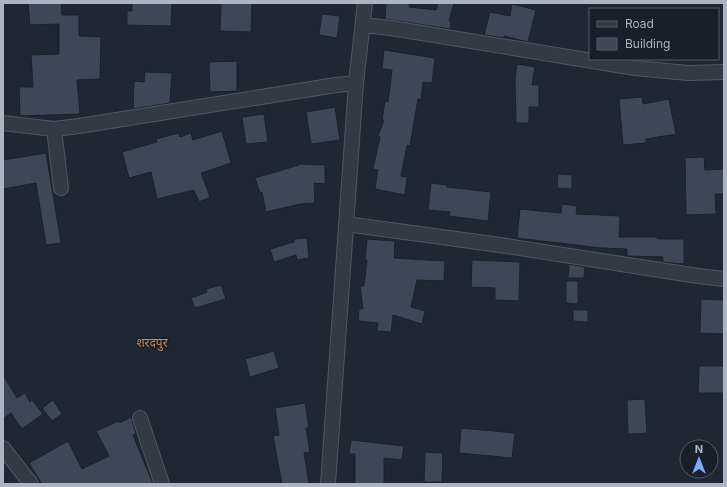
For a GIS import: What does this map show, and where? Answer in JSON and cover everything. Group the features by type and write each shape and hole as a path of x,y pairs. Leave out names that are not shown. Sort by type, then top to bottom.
{"street":[{"path":"328,484 356,83 365,3"},
{"path":"363,26 391,28 635,68 688,72 724,72"},
{"path":"3,123 54,129 356,83"},
{"path":"54,129 61,188"},
{"path":"346,224 493,244 674,273 724,279"},
{"path":"140,418 162,484"},
{"path":"3,448 31,484"}],"building":[{"path":"28,3 61,3 62,15 79,15 79,36 101,37 100,79 77,80 80,114 20,116 19,87 33,87 31,55 59,54 59,24 30,25"},
{"path":"132,3 172,3 171,26 127,25 127,11 132,11"},
{"path":"221,3 252,3 251,32 220,31"},
{"path":"386,3 409,3 409,7 436,10 438,3 454,3 449,21 451,22 450,29 385,19"},
{"path":"512,4 536,10 528,42 504,36 504,38 484,35 490,12 510,16"},
{"path":"322,14 340,16 337,38 319,35"},
{"path":"384,50 435,58 432,83 423,82 421,100 418,99 410,146 407,145 401,176 407,177 405,195 375,189 378,170 373,169 380,137 378,136 384,120 382,120 385,101 388,102 392,70 382,69"},
{"path":"237,61 237,91 210,92 209,62"},
{"path":"517,64 535,67 532,85 539,85 539,107 529,107 529,123 516,123 515,80"},
{"path":"145,72 172,73 170,103 133,109 134,81 144,82"},
{"path":"642,97 643,104 669,99 676,134 646,139 646,143 623,145 619,99"},
{"path":"335,107 340,140 311,144 306,112"},
{"path":"264,114 268,142 246,144 242,117"},
{"path":"222,131 231,163 201,173 210,197 199,202 194,190 157,199 151,172 129,178 122,152 157,142 156,139 179,133 180,137 191,133 193,140"},
{"path":"46,153 61,243 46,245 36,183 3,189 3,160"},
{"path":"704,157 705,170 724,169 724,194 715,194 716,214 686,215 685,158"},
{"path":"299,164 325,165 325,184 314,183 315,203 300,204 266,212 262,192 260,193 255,178"},
{"path":"558,174 572,175 572,189 557,188"},
{"path":"431,183 447,185 447,187 491,192 488,221 449,216 450,212 428,210"},
{"path":"562,204 577,206 576,214 620,216 619,237 684,239 684,264 663,262 663,257 627,256 627,249 601,248 517,238 520,209 561,213"},
{"path":"307,238 309,258 297,260 296,255 274,262 270,249 294,242 294,239"},
{"path":"367,239 395,241 394,258 445,261 444,281 417,280 411,307 425,311 422,324 393,315 391,332 377,331 378,323 358,321 359,309 363,309 360,286 364,286 367,260 365,260"},
{"path":"472,260 520,262 519,301 495,300 495,288 471,287"},
{"path":"569,264 585,267 584,278 568,278"},
{"path":"566,281 578,281 578,304 566,303"},
{"path":"221,285 226,299 195,308 191,298 207,292 206,289"},
{"path":"701,299 724,300 724,334 700,333"},
{"path":"573,310 588,310 588,322 573,321"},
{"path":"274,351 279,368 250,377 245,359"},
{"path":"699,366 724,366 724,393 698,393"},
{"path":"3,375 17,398 25,393 30,402 32,400 43,414 22,429 11,413 3,419"},
{"path":"645,399 647,433 628,434 627,400"},
{"path":"53,400 62,414 52,421 42,408"},
{"path":"305,403 309,428 306,428 310,452 304,453 309,484 282,484 273,436 279,435 275,408"},
{"path":"131,417 136,433 133,435 153,484 42,484 29,463 68,441 82,469 109,456 96,431 119,421 120,423"},
{"path":"461,428 515,433 512,458 459,453"},
{"path":"351,440 404,446 402,460 384,458 384,484 355,484 355,454 349,454"},
{"path":"425,452 443,453 442,482 424,482"}],"district":[{"name":"शरदपुर","path":"152,342"}]}
